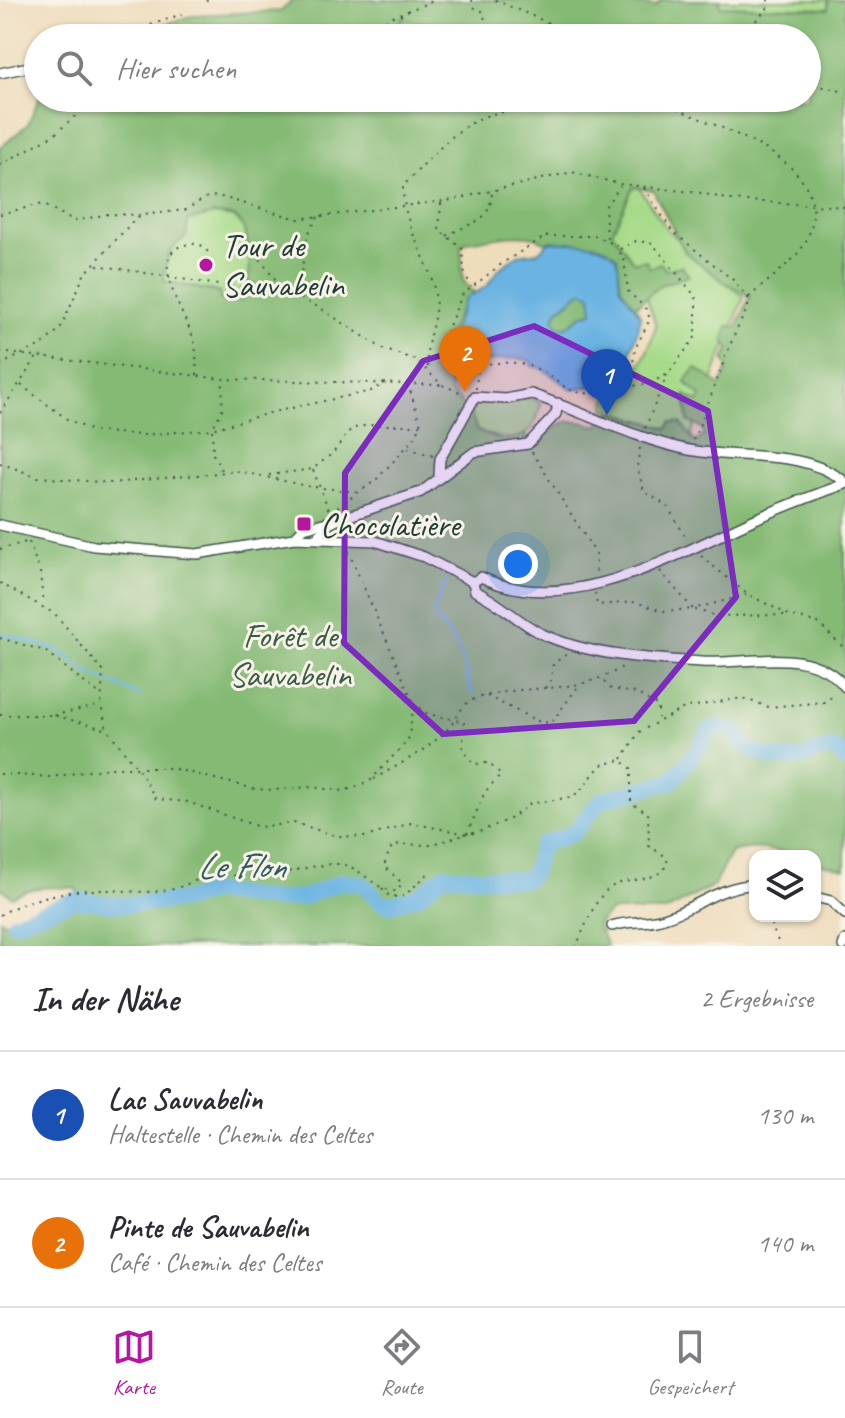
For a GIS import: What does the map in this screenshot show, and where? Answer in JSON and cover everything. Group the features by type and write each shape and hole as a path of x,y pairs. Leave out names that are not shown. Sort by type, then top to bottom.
{"street":[{"path":"0,73 24,68"},
{"path":"439,475 440,459 475,397 506,399 531,394 690,450 772,458 829,469 845,483 654,565 568,588 519,590 488,583 481,577 473,582"},
{"path":"294,538 304,528 421,492 439,475 474,452 528,444 556,414 558,403"},
{"path":"318,538 325,526 336,517"},
{"path":"0,525 46,537 121,549 197,554 294,538 375,541 411,552 473,582"},
{"path":"473,582 475,591 484,593 522,623 579,647 692,661 803,662 826,670 842,688"},
{"path":"484,593 488,583"},
{"path":"612,926 631,920 654,921 736,887 749,886"},
{"path":"821,898 831,901 845,914"},
{"path":"843,946 845,940"}],"path":[{"path":"206,0 210,4"},
{"path":"379,24 436,0"},
{"path":"472,0 473,7 484,12 485,24"},
{"path":"495,0 551,24"},
{"path":"754,24 768,3"},
{"path":"401,13 401,22 419,22"},
{"path":"153,24 182,14"},
{"path":"821,86 845,92"},
{"path":"0,165 55,134 77,112"},
{"path":"428,369 425,350 435,315 435,293 403,205 403,186 445,144 473,122 511,112"},
{"path":"684,112 794,167 808,186 814,204 812,227 801,250 748,298"},
{"path":"0,214 42,204 75,221 122,213 143,215 185,210 207,197 218,196 298,219 441,202 572,172 620,184 731,200 845,207"},
{"path":"607,239 605,207 620,184"},
{"path":"643,186 672,231 733,280 748,298 748,308 717,375 707,410 692,443"},
{"path":"446,237 487,215 492,205 492,188"},
{"path":"441,202 439,230 462,248 464,271 471,288"},
{"path":"0,365 25,354 60,329 84,275 133,221 143,215"},
{"path":"297,295 308,234 319,216"},
{"path":"546,236 607,239 619,249 626,287 650,319 635,349 632,370 625,381 612,390 582,393 566,390 520,363 478,367 450,364 438,352 458,302 471,288 546,236"},
{"path":"619,249 636,241 652,243 696,297 696,336 668,374 645,429"},
{"path":"197,376 194,340 170,294 168,275 171,257 181,247 200,244 208,252"},
{"path":"251,246 280,288"},
{"path":"95,265 230,287 280,288 297,295 375,345 416,360 442,385"},
{"path":"0,352 223,379 442,385 475,397 478,367"},
{"path":"0,413 38,356"},
{"path":"625,381 632,386 649,384 668,374"},
{"path":"221,471 213,454 212,429 222,410 223,379"},
{"path":"21,385 67,419 92,431 142,435 212,429 371,391 387,382"},
{"path":"408,384 421,425"},
{"path":"269,475 313,469 333,453 351,429 368,425 421,425"},
{"path":"313,469 336,517 357,492 376,480 397,454 407,447 421,425"},
{"path":"407,447 440,459"},
{"path":"640,448 637,467 644,491 667,506 692,550 747,594 789,615 818,623 845,649"},
{"path":"0,463 38,477 111,483 153,482 221,471 269,475 357,492"},
{"path":"0,549 46,537"},
{"path":"346,539 349,557 414,704 428,714 464,722 463,749 474,764 488,763 501,774 485,792 467,834"},
{"path":"29,541 40,573 43,604"},
{"path":"654,565 693,609 747,594"},
{"path":"0,583 43,604 84,647 104,677 101,706 107,729 138,769 156,799 188,802 259,827 295,823 337,836 366,837 411,823 467,834"},
{"path":"0,638 45,651 101,696"},
{"path":"544,689 558,657 574,651"},
{"path":"0,774 51,777 109,768 188,771 255,789 309,787 344,791 370,781 432,744 470,700 580,686 602,680 632,660"},
{"path":"602,680 611,689 636,693 658,706 658,720"},
{"path":"486,696 537,721 551,723 580,686"},
{"path":"621,760 625,749 639,732 684,708 742,698 769,707 824,702 842,688"},
{"path":"370,781 408,740 414,704"},
{"path":"0,715 53,715 101,706"},
{"path":"53,715 107,729"},
{"path":"576,946 599,899 609,888 655,877 668,863 665,856 649,846 648,813 631,803 631,768 621,760"},
{"path":"381,887 397,891 402,883 384,866 390,849 399,844 431,845 510,819 530,804 571,797 579,792 601,765 621,760"},
{"path":"0,915 24,903 83,890 143,892 173,889 207,877 267,876 303,866 336,864 358,870 390,897 404,896 430,872"},
{"path":"772,922 772,927 783,946"}],"highlighted area":[{"path":"534,326 708,411 736,597 634,721 443,734 344,643 345,473 423,361"}],"green space":[{"name":"Forêt de Sauvabelin","path":"293,0 565,0 656,6 662,0 719,0 720,6 828,9 828,0 845,0 845,869 821,863 821,850 752,848 731,852 714,885 666,911 611,911 597,924 607,946 0,946 0,919 16,929 61,912 80,895 75,888 50,887 27,890 12,897 0,887 0,148 28,124 33,112 821,112 821,24 432,24 403,21 403,15 399,24 166,24 194,15 281,11","holes":["633,187 653,190 685,252 724,282 750,296 737,327 728,326 724,340 729,349 724,360 728,367 721,386 696,368 685,382 701,396 698,402 685,395 688,421 702,428 704,436 695,442 681,423 671,422 668,429 612,412 597,426 562,423 535,446 525,435 502,441 477,431 469,410 450,392 454,360 443,353 455,321 474,292 463,281 461,247 467,242 518,235 608,251 617,257 621,288 635,307 660,285 689,276 682,266 666,270 660,263 650,268 646,260 634,262 612,232","214,214 234,217 246,237 249,258 247,283 254,284 254,292 244,291 241,301 220,299 220,293 164,281 169,255 186,237 188,221"]},
{"path":"720,0 828,0 828,9 719,6"},
{"path":"633,187 639,188 667,229 744,297 691,435 605,409 608,393 618,389 640,366 656,325 642,283 609,237"},
{"path":"214,214 234,217 245,228 254,292 241,301 219,299 219,292 164,281 169,255 186,237 187,221"},
{"path":"584,291 590,293 595,306 593,312 584,314 565,328 557,326 554,319 558,309"},
{"path":"528,397 541,402 538,416 527,433 511,439 477,431 469,410 476,402"}],"water":[{"path":"550,241 596,245 614,254 620,285 636,308 640,321 621,372 613,384 572,389 522,359 464,362 443,353 443,344 452,333 465,299 487,286 499,269 518,255 538,252","holes":["584,291 591,295 593,312 584,314 565,328 557,326 554,318 558,309"]}],"waterway":[{"path":"447,580 434,613 456,645 472,694"},
{"path":"0,633 57,649 88,672 140,696"},
{"name":"Le Flon","path":"14,923 75,900 123,905 187,900 212,892 277,900 305,897 342,881 363,884 381,902 389,905 418,896 444,875 526,880 533,872 542,844 572,834 601,800 672,781 709,731 716,727 735,731 746,745 760,754 785,759 836,749 845,760"}],"place":[{"name":"Tour de Sauvabelin","path":"206,265"},
{"name":"Pinte de Sauvabelin","path":"465,392"},
{"name":"Lac Sauvabelin","path":"607,415"},
{"name":"Chocolatière","path":"304,524"}]}
